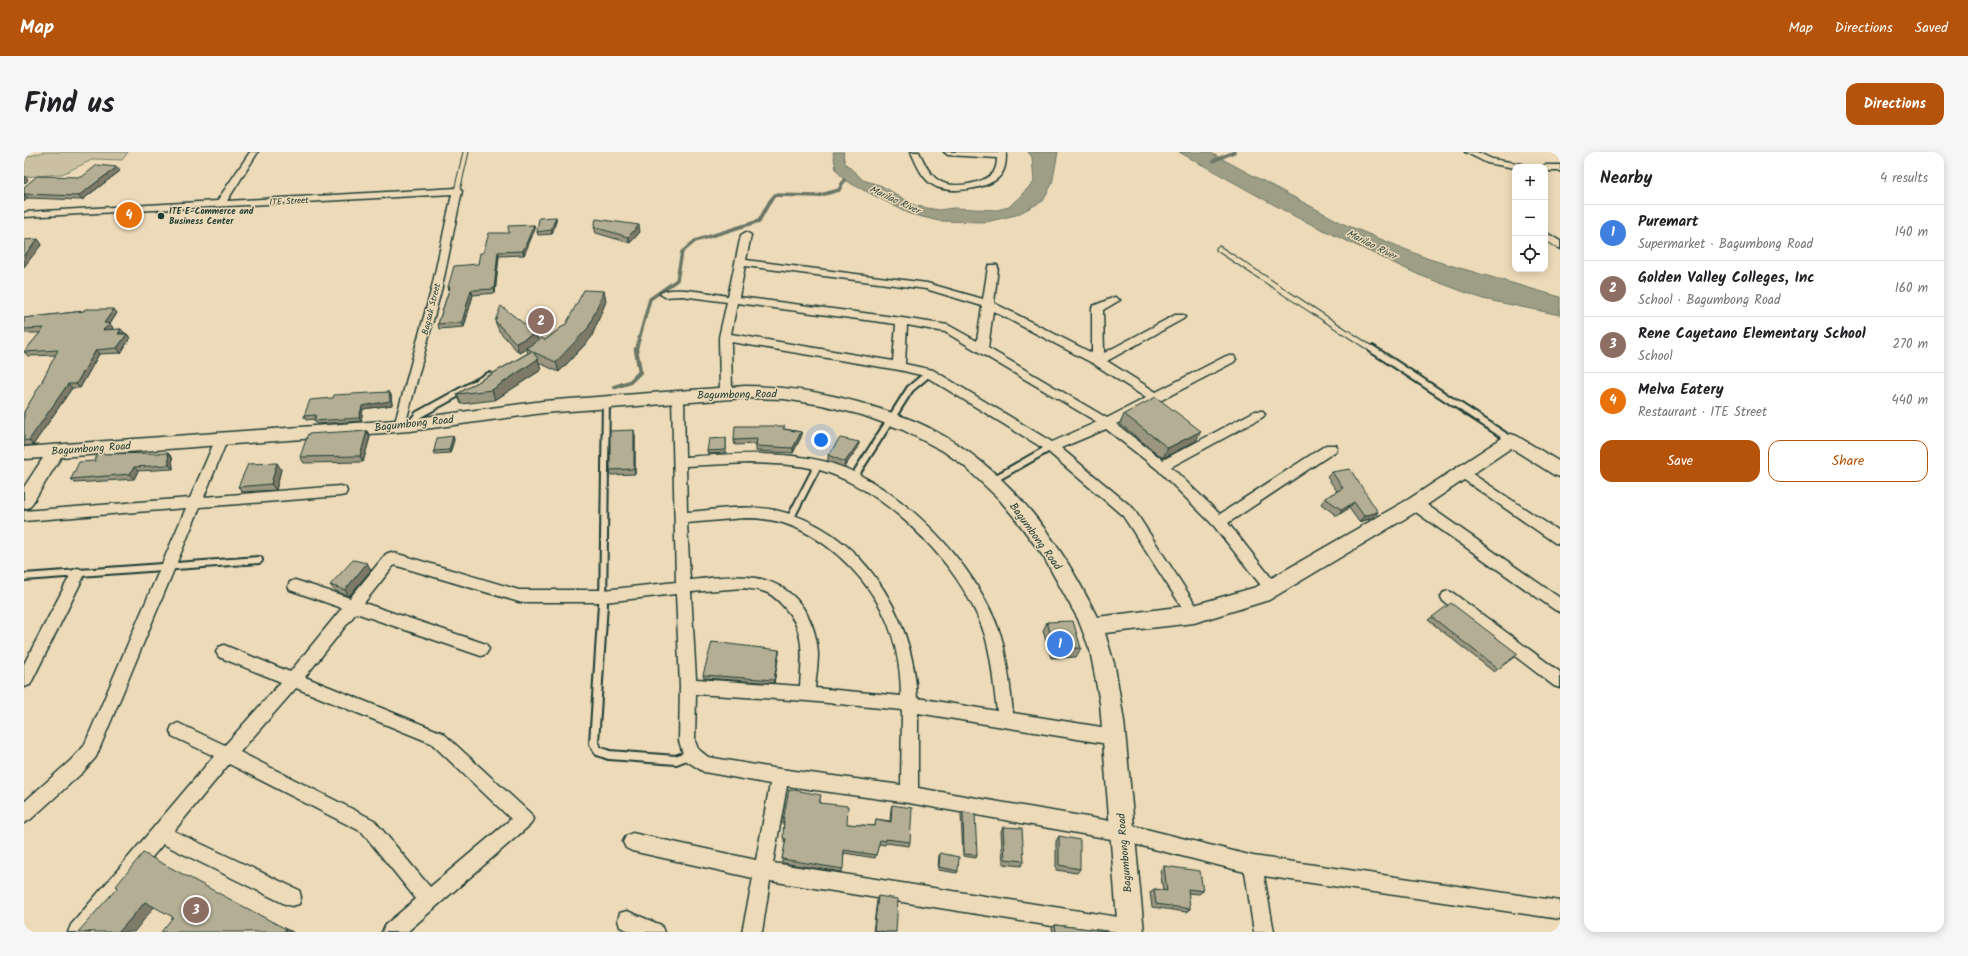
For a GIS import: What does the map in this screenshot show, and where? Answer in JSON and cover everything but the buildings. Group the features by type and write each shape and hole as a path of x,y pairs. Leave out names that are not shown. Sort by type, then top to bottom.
{"street":[{"path":"220,205 254,152"},
{"path":"915,152 934,183 941,187 949,188 983,183 996,176 1001,166 1002,154 948,152"},
{"path":"1469,152 1490,161 1512,165"},
{"path":"1548,168 1560,168"},
{"name":"ITE Street","path":"25,215 457,192"},
{"name":"Bagsak Street","path":"405,426 457,192"},
{"path":"726,393 725,337 746,234"},
{"path":"1546,236 1560,246"},
{"path":"740,262 927,286 988,304 1098,361 1154,397"},
{"path":"982,349 993,267"},
{"path":"665,294 682,293 732,299 902,321 948,329 1107,423 1162,466 1219,522 1272,589"},
{"path":"1098,361 1097,308 1115,300"},
{"path":"1098,361 1179,317"},
{"path":"899,366 902,321"},
{"path":"725,337 899,366 929,373 1051,447 1128,512 1194,614"},
{"path":"1051,447 1107,423 1154,397 1230,359"},
{"name":"Bagumbong Road","path":"24,453 405,426 606,401 761,392 798,395 836,402 914,428 946,444 991,481 1024,516 1066,578 1092,626 1106,675 1114,737 1131,930"},
{"path":"678,396 680,518 688,686 687,741 691,754 704,764 780,777 909,795 1122,832 1253,865 1560,910"},
{"path":"1162,466 1259,414"},
{"path":"25,811 77,766 90,751 222,438"},
{"path":"1092,626 1194,614 1262,594 1415,504 1511,440 1560,470"},
{"path":"1219,522 1331,448"},
{"path":"24,502 56,451"},
{"path":"679,462 739,458 769,459 818,465 854,477 918,523 940,546 977,598 991,629 999,669 1006,720"},
{"path":"1462,472 1560,539"},
{"path":"24,516 340,491"},
{"path":"1415,504 1560,606"},
{"path":"680,518 739,513 766,514 790,520 810,528 831,542 854,561 873,582 889,607 900,633 908,671 910,704 909,795"},
{"path":"78,932 227,754 294,679 390,558 519,596 604,596 744,582 764,585 783,595 800,614 807,631 810,654 807,694"},
{"path":"24,680 78,574"},
{"path":"295,586 481,649"},
{"path":"1448,596 1560,681"},
{"path":"224,652 437,738 524,819 392,932"},
{"path":"688,686 807,694 910,704 1114,737"},
{"path":"178,731 227,754 368,826 428,900"},
{"path":"752,932 780,777"},
{"path":"161,834 292,897"},
{"path":"632,842 763,871 1131,930"},
{"path":"1253,865 1264,932"},
{"path":"627,920 654,932"}],"lane":[{"path":"457,192 466,152"},
{"path":"1219,249 1511,440"},
{"path":"405,426 418,415 493,373"},
{"path":"854,477 910,389 929,373"},
{"path":"606,401 604,596 594,743 598,751 609,755 676,760 691,754"},
{"path":"991,481 1051,447"},
{"path":"790,520 818,465"},
{"path":"24,577 259,560"}],"shaded area":[{"path":"43,152 128,152 122,160 94,159 62,174 24,177 24,158"}],"water":[{"name":"Marilao River","path":"833,152 844,152 843,155 845,163 863,180 882,186 916,206 939,210 953,208 997,210 1009,207 1034,182 1032,157 1028,152 1058,152 1052,184 1043,201 1016,215 986,222 939,221 910,214 844,180 836,169"},
{"name":"Marilao River","path":"1179,152 1209,152 1344,224 1429,259 1560,297 1560,315 1483,299 1419,275 1296,217"}],"waterway":[{"path":"1213,161 1234,152"},
{"path":"636,350 650,299 677,280 682,252 695,241 759,221 775,195 817,196 839,190 844,180"},
{"path":"615,387 630,382 640,372 636,350"}],"place":[{"name":"Melva Eatery","path":"129,215"},
{"name":"ITE E-Commerce and Business Center","path":"161,216"},
{"name":"Golden Valley Colleges, Inc","path":"541,321"},
{"name":"Puremart","path":"1060,644"},
{"name":"Rene Cayetano Elementary School","path":"196,910"}]}
